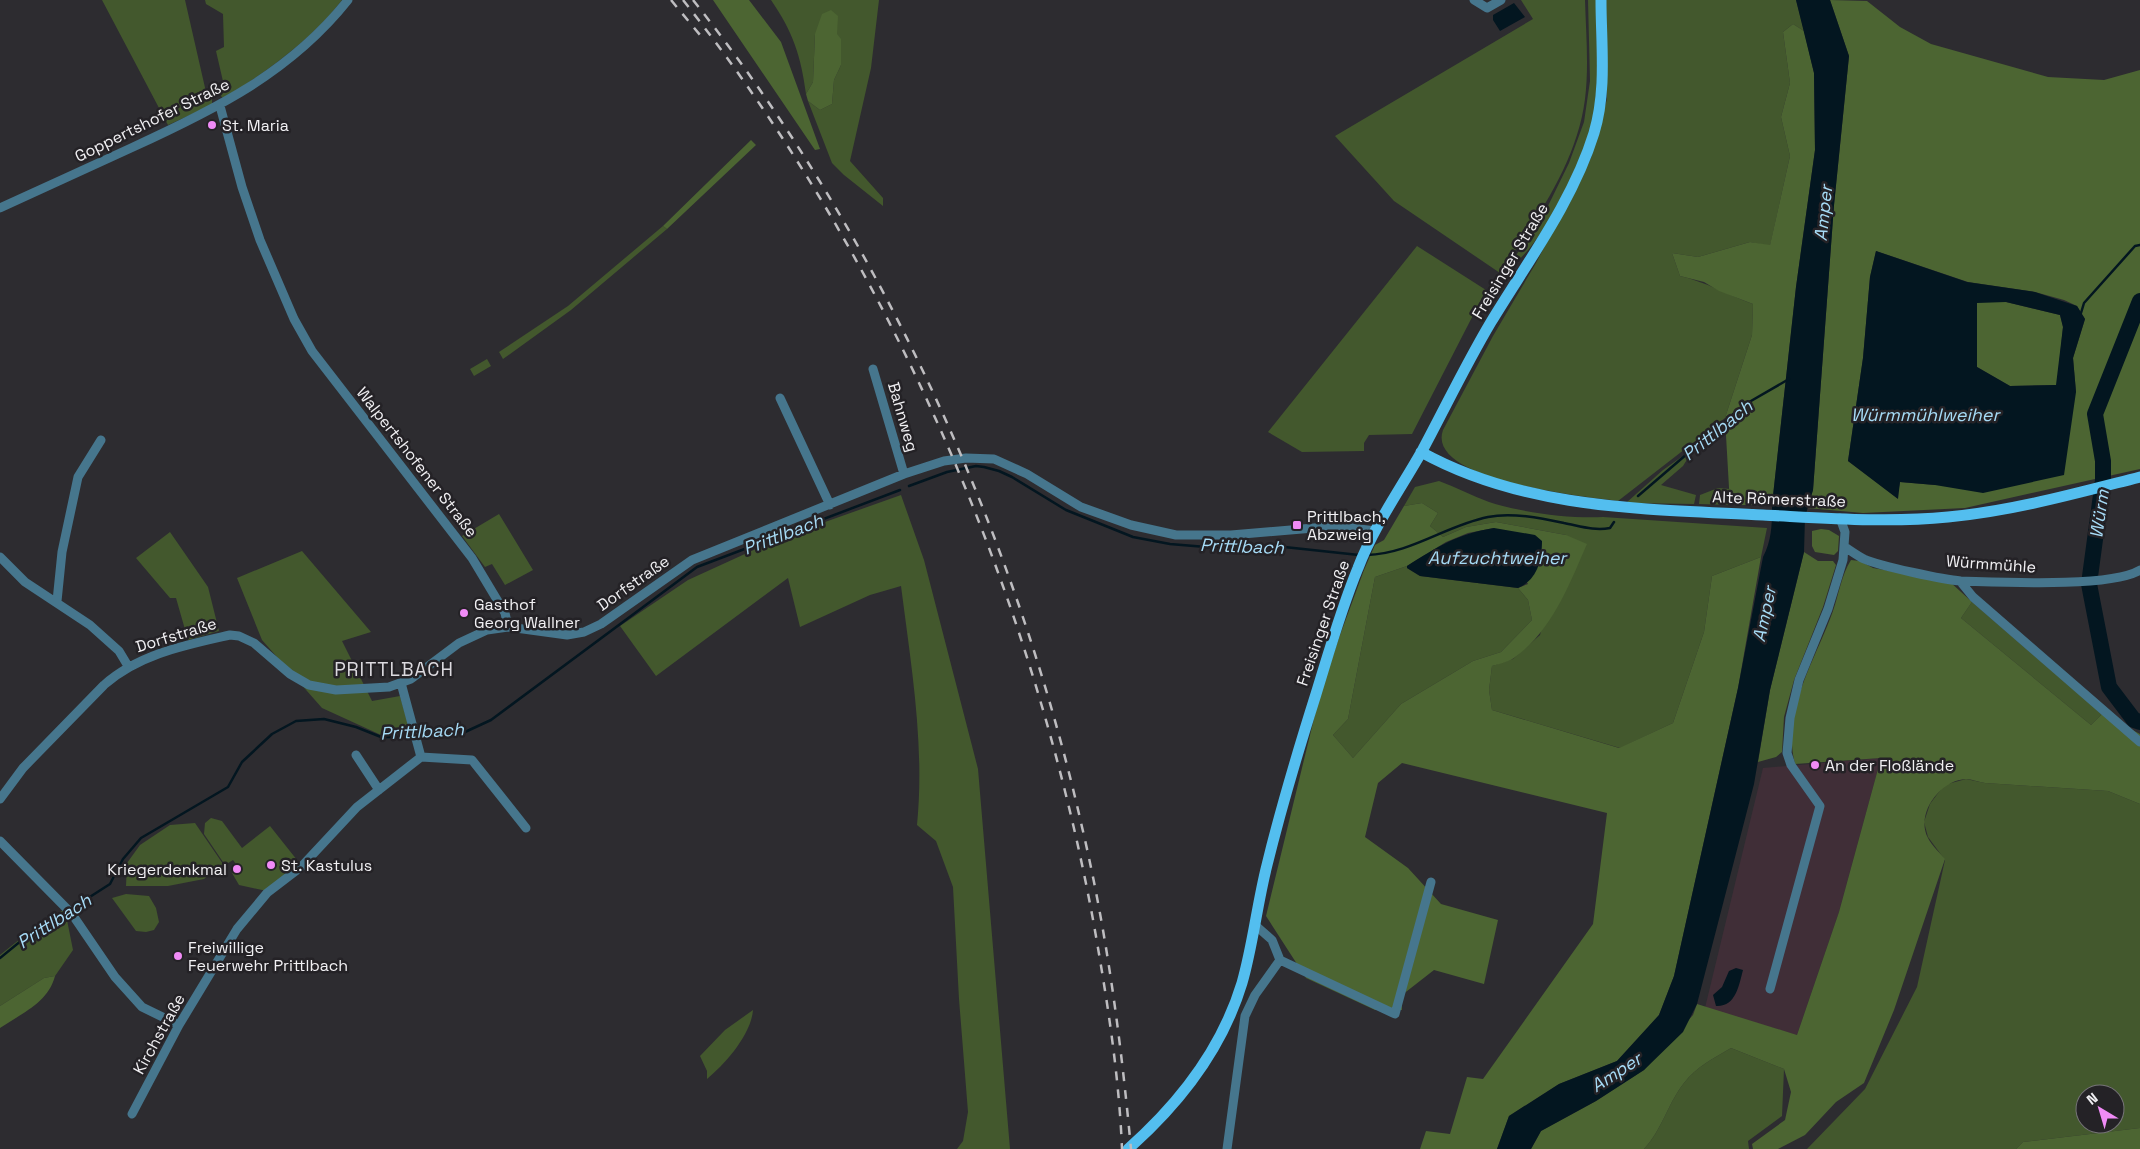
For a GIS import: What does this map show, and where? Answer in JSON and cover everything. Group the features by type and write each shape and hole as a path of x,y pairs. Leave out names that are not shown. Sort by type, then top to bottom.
{"main road":[{"name":"Freisinger Straße","path":"1128,1149 1171,1107 1207,1059 1241,986 1266,868 1294,766 1340,613 1366,549 1491,323 1565,200 1586,156 1594,132 1602,95 1601,0"},
{"name":"Alte Römerstraße","path":"1421,452 1474,477 1562,500 1621,508 1814,518 1947,518 2020,506 2140,477"}],"street":[{"name":"Goppertshofer Straße","path":"0,208 220,106 286,62 329,23 348,0"},
{"path":"1474,0 1487,8 1500,0"},
{"name":"Walpertshofener Straße","path":"220,106 250,214 294,319 312,350 472,558 505,613 508,627"},
{"name":"Bahnweg","path":"873,369 904,474"},
{"path":"780,398 830,505"},
{"path":"56,601 62,552 78,477 100,440"},
{"name":"Dorfstraße","path":"0,799 23,768 104,685 128,666 139,660 230,635 239,636 254,643 290,674 309,685 324,690 376,689 401,683 420,673 470,636 487,630 508,627 567,635 584,632 602,624 692,560 904,474 944,461 980,457 994,459 1027,474 1081,507 1116,521 1176,535 1231,534 1336,526 1375,531"},
{"path":"1770,989 1820,806 1789,761 1787,753 1790,718 1799,680 1828,609 1845,547 1845,532 1840,518"},
{"name":"Würmmühle","path":"1845,547 1864,559 1960,581 2038,583 2100,579 2133,574 2140,570"},
{"path":"0,557 25,582 90,624 119,651 128,666"},
{"path":"1960,581 1973,597 2140,742"},
{"path":"401,683 421,757 472,760 526,828"},
{"path":"356,755 379,790"},
{"name":"Kirchstraße","path":"132,1114 179,1025 238,929 267,893 301,867 357,807 421,757"},
{"path":"0,842 72,914 115,977 142,1007 179,1025"},
{"path":"1280,960 1395,1014 1430,882"},
{"path":"1227,1149 1245,1016 1255,995 1280,960 1278,950 1272,940 1255,926"}],"shaded area":[{"path":"1881,758 1839,912 1797,1035 1705,1008 1763,768"}],"green space":[{"path":"102,0 185,0 206,92 212,95 212,105 168,125"},
{"path":"205,0 342,0 330,15 302,42 272,66 224,99 218,93 225,90 216,51 224,47 223,14 206,4"},
{"path":"713,0 749,0 781,42 820,149 815,150"},
{"path":"771,0 879,0 871,68 850,161 883,198 883,206 832,163 808,101 820,110 832,104 834,80 841,65 815,34 813,82 806,94 802,68 795,45 785,23"},
{"path":"1521,0 1585,0 1587,75 1580,123 1564,168 1553,191 1500,273 1394,201 1335,136 1533,19"},
{"path":"1588,0 1596,0 1597,42 1597,84 1591,126 1578,163 1549,220 1529,249 1514,266 1512,265 1505,279 1500,280 1547,208 1569,163 1584,122 1590,81"},
{"path":"1606,0 1796,0 1804,31 1793,24 1783,32 1790,83 1781,117 1790,156 1770,246 1750,242 1698,257 1672,253 1680,276 1753,304 1752,335 1725,418 1618,501 1543,490 1511,483 1482,473 1458,462 1444,447 1443,430 1493,336 1536,263 1591,158 1607,99"},
{"path":"1830,0 1867,1 1900,27 1931,44 2048,77 2104,80 2140,70 2140,469 1965,508 1863,513 1807,508 1813,490 1834,205 1849,56","holes":["1876,251 1968,282 2035,292 2064,300 2077,306 2085,319 2073,358 2076,392 1935,485 1900,482 1897,498 1848,461 1863,358 1870,277"]},
{"path":"831,10 838,16 837,34 841,39 841,65 834,80 832,104 820,110 808,101 806,94 813,82 815,34 822,14"},
{"path":"1793,24 1804,31 1814,73 1815,150 1796,287 1772,505 1730,505 1725,418 1752,335 1753,304 1719,291 1704,282 1680,276 1672,253 1698,257 1750,242 1770,245 1790,156 1781,117 1790,83 1783,32"},
{"path":"751,140 756,145 667,229 663,226"},
{"path":"663,226 667,229 571,310 503,359 499,352 568,306"},
{"path":"1417,246 1486,290 1412,434 1369,435 1364,443 1364,451 1302,452 1268,432"},
{"path":"1977,302 2006,302 2060,315 2063,327 2057,385 2010,386 1977,367"},
{"path":"487,359 491,366 474,376 470,369"},
{"path":"1694,448 1683,466 1661,485 1696,495 1694,504 1626,503 1663,470"},
{"path":"1439,481 1489,502 1545,514 1767,528 1761,557 1712,576 1704,632 1673,723 1620,748 1492,710 1489,690 1492,666 1513,659 1540,635 1566,535 1496,522 1466,527 1443,537 1430,526 1438,513 1422,503 1404,506 1415,487"},
{"path":"1718,488 1730,489 1730,505 1699,504 1700,495"},
{"path":"901,495 924,560 978,769 1010,1149 957,1149 963,1141 968,1112 953,887 936,841 917,825 919,765 916,705 901,586 870,595 800,627 788,578 656,676 620,626 688,580 780,538"},
{"path":"1422,503 1438,513 1430,526 1443,537 1466,527 1496,522 1566,535 1587,544 1566,591 1539,635 1514,658 1492,666 1489,690 1492,710 1619,748 1673,723 1704,632 1712,576 1761,557 1738,688 1674,976 1659,1015 1617,1061 1559,1084 1509,1116 1497,1149 1420,1149 1426,1131 1450,1134 1467,1077 1483,1079 1593,924 1607,813 1402,763 1378,783 1365,837 1408,868 1441,904 1498,920 1484,984 1434,970 1402,995 1402,1010 1375,1010 1306,978 1266,916 1320,694 1364,570 1375,545 1384,540 1404,506","holes":["1494,528 1528,584 1518,588 1528,600 1532,620 1501,652 1473,661 1401,704 1353,758 1333,735 1348,719 1375,577 1407,566 1446,542 1468,533"]},
{"path":"499,514 533,570 505,585 492,564 485,567 462,536"},
{"path":"1829,530 1839,536 1838,551 1834,555 1815,552 1812,546 1812,531"},
{"path":"170,532 208,587 219,631 188,640 176,598 170,598 136,558"},
{"path":"302,551 371,632 342,641 372,701 400,696 411,734 381,735 322,708 262,640 237,578"},
{"path":"1804,552 1818,561 1833,561 1836,565 1823,607 1794,680 1784,717 1782,752 1776,757 1758,762 1770,690"},
{"path":"1851,560 1860,561 1873,568 1949,581 1972,602 1961,618 2091,725 2102,714 2140,734 2140,804 2108,791 1985,783 1970,779 1956,781 1947,785 1939,792 1927,809 1925,829 1934,847 1945,859 1894,1010 1864,1083 1836,1102 1805,1135 1778,1149 1753,1149 1752,1144 1785,1120 1791,1092 1784,1069 1731,1048 1706,1063 1689,1077 1678,1091 1656,1133 1644,1149 1531,1149 1541,1131 1596,1101 1644,1070 1693,1015 1697,1004 1797,1035 1839,912 1881,758 1795,764 1792,744 1796,705 1833,611 1842,579"},
{"path":"1407,566 1407,568 1420,576 1518,588 1528,600 1532,620 1501,652 1473,661 1401,704 1353,758 1333,735 1348,719 1375,577"},
{"path":"1972,602 2102,714 2091,725 1961,618"},
{"path":"1966,779 1985,783 2108,791 2140,804 2140,1128 2125,1130 2125,1084 2075,1084 2075,1134 2090,1134 2023,1142 2016,1149 1807,1149 1865,1089 1917,987 1945,860 1928,837 1924,822 1930,804 1944,785"},
{"path":"211,818 222,821 242,848 270,826 301,865 267,891 239,885 232,873 239,868 233,860 225,865 204,834 205,823"},
{"path":"195,823 223,864 204,879 168,886 126,886 127,863 140,845 170,825"},
{"path":"126,894 149,896 156,908 159,922 154,930 146,932 136,931 112,898"},
{"path":"68,907 67,920 73,950 55,976 44,978 0,1006 0,955 30,931"},
{"path":"55,976 47,993 40,1000 0,1028 0,1006 44,978"},
{"path":"753,1010 747,1029 736,1048 707,1079 707,1071 700,1056 725,1030"},
{"path":"1731,1048 1784,1069 1782,1116 1748,1141 1749,1149 1644,1149 1656,1133 1678,1091 1689,1077 1706,1063"},
{"path":"2140,1128 2140,1149 2016,1149 2023,1142 2090,1134 2125,1134 2125,1130"}],"water":[{"name":"Amper","path":"1796,0 1830,0 1849,56 1834,205 1813,490 1805,517 1804,552 1770,690 1754,784 1697,1004 1683,1032 1644,1070 1596,1101 1541,1131 1531,1149 1497,1149 1509,1116 1559,1084 1617,1061 1659,1015 1674,976 1738,688 1763,557 1771,532 1772,505 1796,287 1815,150 1814,73"},
{"path":"1514,3 1525,17 1500,31 1493,20 1493,15"},
{"name":"Würmmühlweiher","path":"1876,251 1967,282 2035,292 2077,306 2085,319 2073,358 2076,392 2064,475 1983,493 1935,485 1900,482 1898,499 1848,461 1863,358 1870,277","holes":["2006,302 2060,315 2063,327 2056,385 2010,386 1977,367 1977,303"]},
{"name":"Aufzuchtweiher","path":"1494,528 1535,535 1542,541 1541,556 1534,575 1518,588 1420,576 1407,568 1407,566 1429,552 1459,537"},
{"path":"1736,968 1743,970 1735,994 1728,1003 1716,1006 1713,995 1722,987 1729,971"}],"waterway":[{"path":"2081,313 2084,303 2135,246 2140,245"},
{"name":"Würm","path":"2140,301 2095,414 2103,461 2103,480 2089,584 2109,687 2134,720 2140,722"},
{"name":"Prittlbach","path":"1638,496 1744,405 1789,379"},
{"name":"Prittlbach","path":"909,486 947,472 976,466 984,467 1012,477 1066,510 1133,537 1170,544 1206,547 1275,546 1359,555"},
{"name":"Prittlbach","path":"418,736 465,732 491,720 697,567 900,490"},
{"name":"Prittlbach","path":"1367,555 1398,550 1458,526 1488,517 1506,515 1526,516 1598,529 1610,528 1614,522"},
{"name":"Prittlbach","path":"71,909 110,884 123,859 141,838 228,787 242,762 272,734 296,721 324,719 356,727 381,737 413,737"},
{"name":"Prittlbach","path":"0,958 22,940 66,912"}],"railway":[{"path":"671,0 705,41"},
{"path":"683,0 758,102 827,209 889,321 944,438 992,557 1034,679 1068,802 1094,925 1112,1037 1122,1149"},
{"path":"693,0 761,91 823,187 881,288 933,392 979,499 1020,608 1054,717 1082,827 1106,947 1123,1068 1131,1149"}],"place":[{"name":"St. Maria","path":"212,125"},
{"name":"Prittlbach, Abzweig","path":"1297,525"},
{"name":"Gasthof Georg Wallner","path":"464,613"},
{"name":"An der Floßlände","path":"1815,765"},
{"name":"St. Kastulus","path":"271,865"},
{"name":"Kriegerdenkmal","path":"237,869"},
{"name":"Freiwillige Feuerwehr Prittlbach","path":"178,956"}],"district":[{"name":"PRITTLBACH","path":"394,669"}]}
